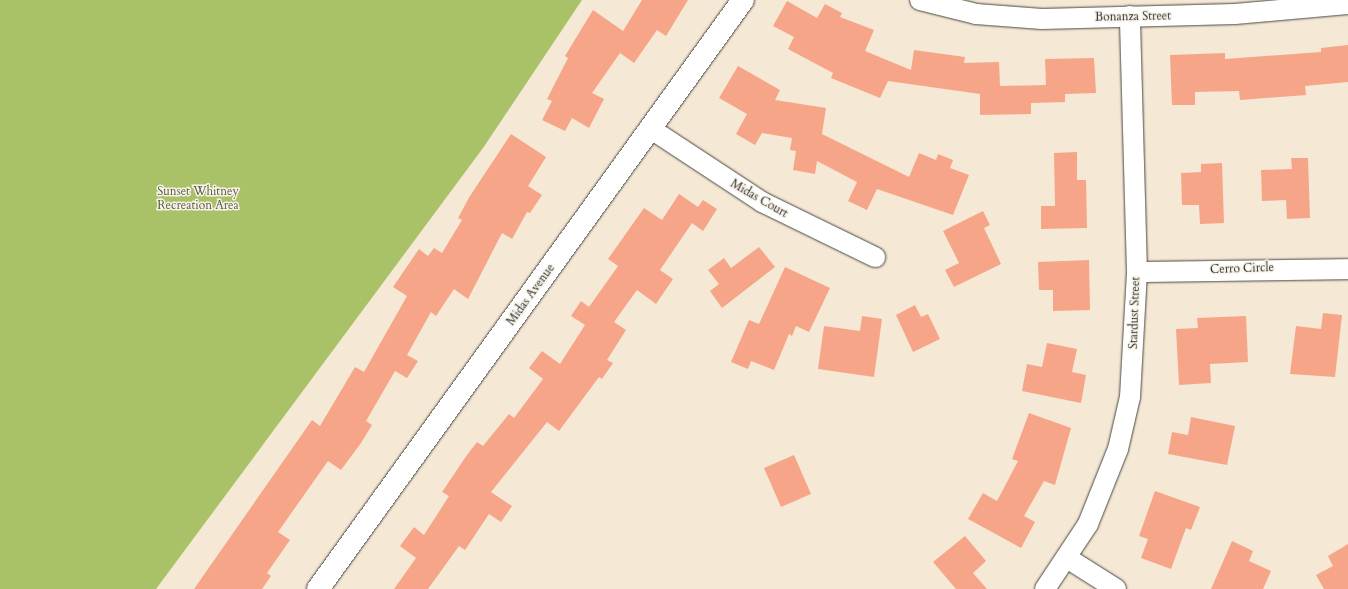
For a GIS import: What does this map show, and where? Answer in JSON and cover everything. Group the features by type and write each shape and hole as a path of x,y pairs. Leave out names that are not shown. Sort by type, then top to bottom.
{"street":[{"name":"Midas Avenue","path":"318,589 743,0"},
{"name":"Bonanza Street","path":"920,0 976,14 1008,17 1235,14 1348,4"},
{"name":"Stardust Street","path":"1045,589 1067,558 1088,524 1118,449 1130,397 1137,272 1130,16"},
{"name":"Midas Court","path":"651,128 762,202 875,257"},
{"name":"Cerro Circle","path":"1137,272 1348,269"},
{"path":"1067,558 1116,589"}],"green space":[{"name":"Sunset Whitney Recreation Area","path":"0,0 582,0 483,148 156,589 0,589"}],"building":[{"path":"642,0 688,0 666,36 657,30 634,63 620,53 592,93 604,99 589,128 572,118 565,131 542,120 552,101 547,99 568,58 565,56 593,10 623,31"},
{"path":"787,1 817,18 825,4 842,13 840,17 874,30 865,51 911,70 914,50 965,57 964,63 999,62 1000,86 1046,85 1045,59 1094,58 1096,93 1065,94 1065,102 1031,103 1031,114 980,115 980,94 888,81 880,98 831,78 833,73 788,49 794,37 773,26"},
{"path":"1348,45 1348,82 1305,86 1306,95 1240,100 1239,91 1195,92 1195,105 1172,105 1170,55 1225,53 1225,59 1321,52 1321,48"},
{"path":"738,66 780,90 775,100 826,108 822,134 909,177 919,153 936,160 938,154 953,160 950,168 969,175 953,215 877,189 867,210 848,201 857,182 817,161 815,174 793,170 796,151 790,150 792,138 762,133 755,145 736,134 747,114 719,98"},
{"path":"511,134 546,157 528,186 542,195 530,213 527,212 512,239 502,233 468,299 454,289 436,316 431,312 407,355 418,361 407,378 395,371 366,421 372,425 361,443 341,470 328,461 278,532 290,540 267,573 271,576 262,589 194,589 312,420 320,426 355,367 364,372 407,296 393,287 419,249 428,256 434,248 442,253 462,220 458,218 470,196"},
{"path":"1077,152 1077,180 1086,180 1087,228 1041,229 1041,206 1055,206 1054,153"},
{"path":"1291,158 1308,158 1310,218 1287,219 1286,200 1262,201 1261,170 1292,169"},
{"path":"1222,163 1224,223 1200,224 1199,205 1182,205 1181,173 1201,172 1201,164"},
{"path":"679,194 698,207 703,200 717,209 703,231 692,223 660,270 673,279 656,304 637,290 614,322 626,330 607,360 613,363 602,379 599,377 559,431 547,422 491,492 512,506 501,522 489,514 465,550 459,546 428,589 394,589 416,558 400,546 414,527 424,535 449,496 442,492 467,455 477,442 483,446 509,414 514,418 543,379 529,368 542,351 560,364 585,325 571,316 581,301 589,307 618,266 608,259 644,208 662,220"},
{"path":"983,211 990,225 984,228 1001,264 954,287 945,270 959,263 943,231"},
{"path":"759,247 775,267 722,308 710,291 719,284 708,270 724,258 731,268"},
{"path":"1089,260 1090,310 1053,311 1053,290 1039,290 1038,262"},
{"path":"785,267 830,288 809,332 796,326 792,336 789,334 774,370 751,361 748,369 731,362 749,320 759,324"},
{"path":"915,305 921,317 928,314 940,339 913,352 896,315"},
{"path":"1323,313 1342,315 1335,377 1290,374 1296,326 1321,329"},
{"path":"862,316 882,319 874,377 818,369 824,326 860,331"},
{"path":"1246,316 1248,362 1210,364 1211,383 1179,385 1176,329 1198,328 1197,318"},
{"path":"1047,343 1077,349 1072,372 1086,375 1081,403 1022,391 1027,364 1042,367"},
{"path":"1029,413 1071,428 1055,485 1044,481 1024,516 1035,522 1021,548 968,519 983,493 997,501 1018,461 1012,459"},
{"path":"1191,417 1235,426 1227,465 1168,454 1172,432 1188,435"},
{"path":"794,455 811,494 781,507 764,468"},
{"path":"1155,491 1200,507 1191,530 1186,528 1171,569 1141,558 1148,539 1139,536"},
{"path":"965,536 986,561 973,573 987,589 956,589 933,562"},
{"path":"1232,541 1253,551 1249,561 1271,571 1263,589 1211,589"},
{"path":"1348,544 1348,589 1324,589 1316,575 1333,566 1328,556"}]}
